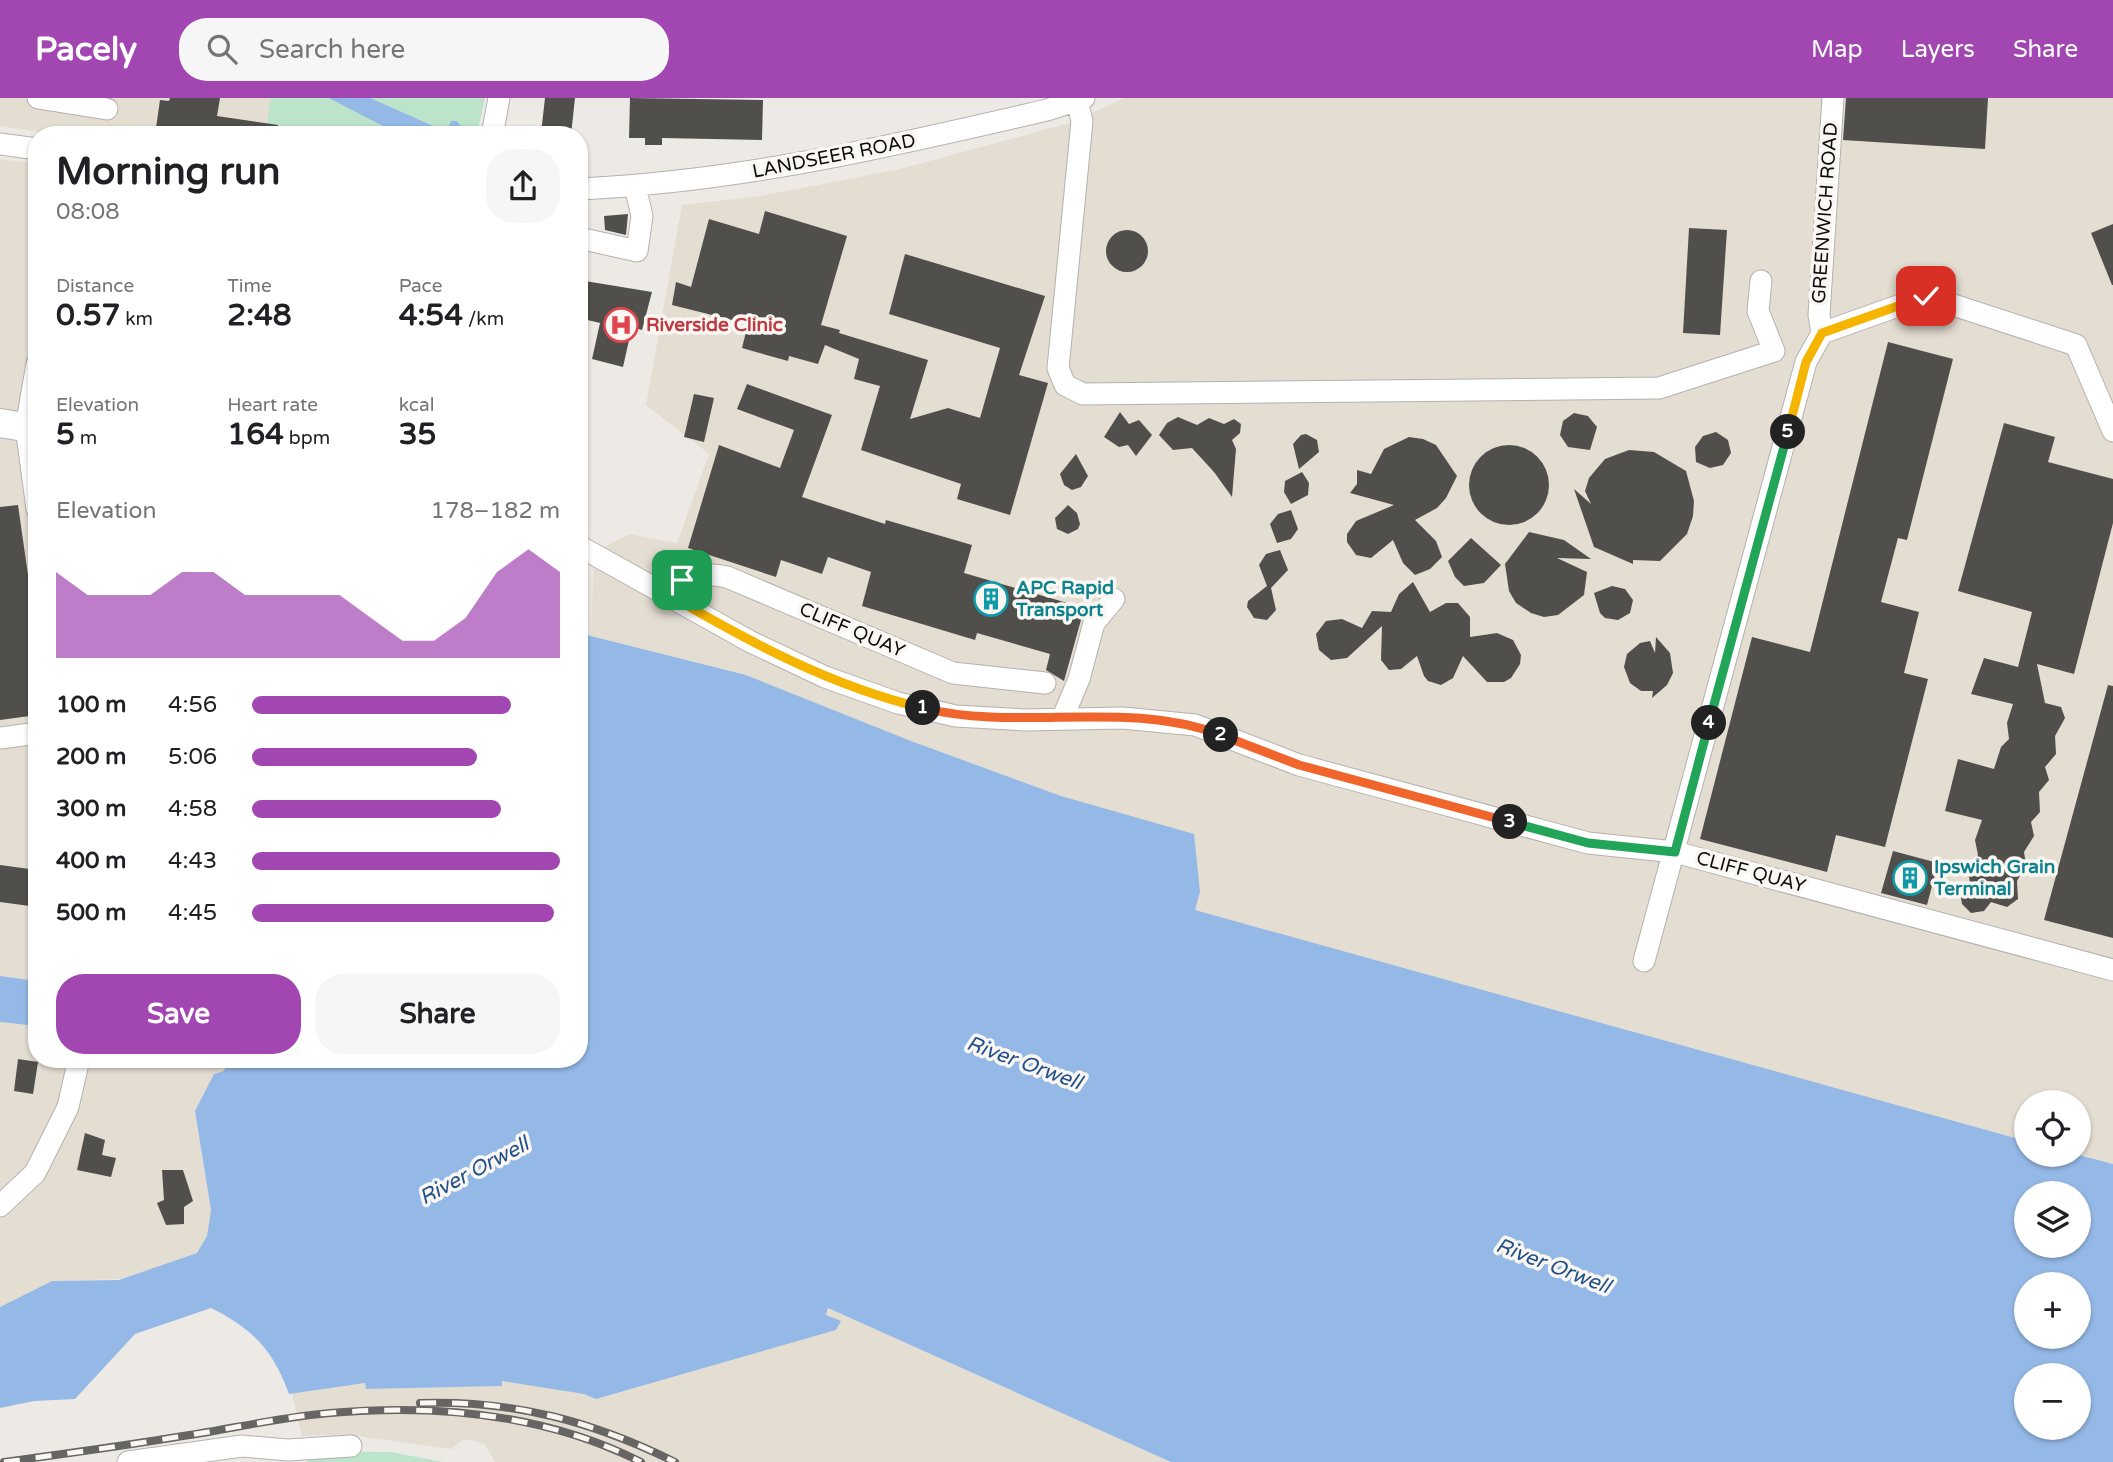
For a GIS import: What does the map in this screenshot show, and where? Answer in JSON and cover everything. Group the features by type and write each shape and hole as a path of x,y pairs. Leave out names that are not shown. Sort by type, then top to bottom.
{"street":[{"path":"38,98 107,109"},
{"path":"494,126 499,98"},
{"name":"GREENWICH ROAD","path":"1822,333 1819,315 1833,98"},
{"path":"1080,100 1082,121 1058,368 1065,385 1083,394 1659,388 1774,351 1758,311 1761,281"},
{"name":"LANDSEER ROAD","path":"588,189 635,186 811,164 1080,100"},
{"path":"0,144 28,148"},
{"path":"588,240 637,251 642,216 635,186"},
{"path":"1644,961 1806,362 1822,333 1926,296 2076,345 2113,431"},
{"path":"28,399 21,426 28,462"},
{"name":"CLIFF QUAY","path":"588,551 751,642 825,677 898,702 956,716 1026,720 1123,718 1195,725 1299,765 1588,843 1675,852 2113,970"},
{"name":"CLIFF QUAY","path":"667,594 682,580 706,572 727,577 953,673 1045,683"},
{"path":"1063,718 1079,679 1094,623 1114,599"},
{"path":"0,738 28,734"},
{"path":"0,1206 35,1173 68,1107 77,1068"},
{"path":"128,1462 242,1446 288,1450 351,1446"}],"shaded area":[{"path":"0,98 271,98 266,126 28,126 28,130 0,126"},
{"path":"1124,98 2113,98 2113,1164 2091,1158 2091,1090 2014,1090 2014,1138 1194,910 1061,796 911,741 746,675 591,636 594,552 629,534 677,543 709,454 646,405 682,205 761,196 900,169 1070,123"},
{"path":"0,159 28,163 28,980 0,976"},
{"path":"0,1022 28,1025 28,1068 225,1068 195,1111 211,1210 207,1236 197,1253 161,1265 151,1278 52,1281 0,1307"},
{"path":"828,1308 1171,1462 495,1462 485,1445 471,1440 463,1440 451,1449 350,1435 302,1436 292,1393 366,1383 367,1389 501,1386 502,1380 584,1394 596,1399 836,1330 826,1314"}],"green space":[{"path":"271,98 485,98 479,126 266,126"},
{"path":"306,1451 391,1452 443,1462 307,1462"}],"water":[{"path":"329,98 370,98 433,126 383,126"},
{"path":"451,121 457,121 461,126 449,126"},
{"name":"River Orwell","path":"588,635 746,675 911,741 1061,796 1194,834 1200,892 1195,910 2014,1138 2014,1167 2091,1167 2091,1158 2113,1164 2113,1462 1171,1462 828,1308 826,1315 841,1321 836,1330 596,1399 584,1394 502,1381 502,1386 366,1389 365,1383 289,1394 276,1365 260,1342 239,1324 211,1308 135,1334 75,1399 34,1401 0,1408 0,1307 52,1281 119,1280 197,1253 207,1236 211,1210 195,1111 214,1074 224,1071 225,1068 588,1068"},
{"path":"0,976 28,980 28,1025 0,1022"}],"building":[{"path":"170,98 220,98 217,116 278,126 156,126 160,100 169,101"},
{"path":"545,98 575,98 572,126 542,126"},
{"path":"630,98 763,100 762,140 662,138 662,145 645,145 645,138 629,138"},
{"path":"1846,98 1988,98 1985,149 1843,140"},
{"path":"765,211 847,236 821,325 928,360 910,419 948,408 980,418 1000,348 889,314 905,254 1045,296 1019,375 1048,383 1010,515 957,499 961,484 861,450 880,386 854,379 859,359 825,345 818,364 789,356 788,361 742,348 748,324 672,305 676,282 691,287 709,219 759,234"},
{"path":"628,214 626,235 605,230 604,216"},
{"path":"2113,224 2113,285 2112,285 2091,233"},
{"path":"1689,228 1727,230 1720,335 1683,333"},
{"path":"1127,230 1142,236 1148,251 1142,266 1127,272 1112,266 1106,251 1112,236"},
{"name":"Riverside Clinic","path":"588,281 652,292 642,330 632,327 623,367 592,359 600,323 588,320"},
{"path":"1888,342 1953,359 1907,540 1898,538 1881,602 1919,612 1904,673 1928,679 1885,847 1836,835 1827,872 1700,839 1752,637 1810,652"},
{"path":"747,384 832,415 802,497 885,524 886,520 972,545 964,573 1088,609 1081,620 1064,681 1046,670 1050,654 977,633 975,640 862,606 871,572 828,557 822,574 781,560 776,577 688,548 719,445 780,468 794,430 737,409"},
{"path":"694,394 714,398 704,442 684,437"},
{"path":"1120,412 1129,424 1139,420 1152,435 1136,456 1128,445 1119,447 1104,437"},
{"path":"1574,413 1588,416 1597,427 1590,450 1568,447 1560,435 1563,421"},
{"path":"1178,417 1197,425 1209,418 1224,424 1234,419 1241,424 1240,433 1232,440 1236,449 1232,497 1192,448 1173,450 1159,435 1167,423"},
{"path":"2004,423 2055,437 2048,462 2113,479 2113,523 2074,674 2037,664 2045,703 2061,707 2065,718 2055,736 2056,754 2045,767 2049,780 2039,792 2040,812 2031,822 2034,836 2024,852 2026,865 2017,881 2018,899 2007,907 1991,902 1984,911 1971,913 1962,904 1961,898 1970,884 1968,869 1978,855 1975,840 1982,820 1945,811 1958,759 1994,769 2001,747 2009,739 2007,723 2013,704 1971,694 1984,658 2018,667 2032,612 1958,591"},
{"path":"1716,432 1728,440 1731,453 1723,465 1710,468 1696,462 1695,447 1703,436"},
{"path":"1306,434 1317,440 1319,452 1299,469 1293,444 1301,435"},
{"path":"1409,437 1436,445 1457,476 1446,498 1437,508 1415,520 1436,541 1442,557 1430,569 1415,575 1403,563 1393,540 1371,558 1356,555 1347,542 1347,534 1356,521 1394,505 1350,493 1357,484 1357,470 1371,474 1384,449"},
{"path":"1509,445 1524,448 1537,457 1546,470 1549,485 1546,500 1537,513 1524,522 1509,525 1494,522 1481,513 1472,500 1469,485 1472,470 1481,457 1494,448"},
{"path":"1629,450 1654,452 1686,471 1694,501 1693,516 1687,534 1660,561 1633,560 1633,564 1594,547 1574,489 1591,504 1585,491 1589,478 1605,459"},
{"path":"1076,454 1088,476 1081,487 1072,490 1064,485 1060,474"},
{"path":"1302,472 1309,483 1308,495 1291,504 1284,492 1285,481"},
{"path":"18,505 28,575 28,716 0,720 0,507"},
{"path":"1068,505 1077,513 1080,524 1078,529 1068,534 1057,529 1055,518"},
{"path":"1291,510 1298,529 1291,539 1277,543 1270,524 1278,514"},
{"path":"1529,532 1564,540 1591,559 1557,558 1587,572 1584,595 1558,615 1544,617 1531,613 1516,603 1509,591 1505,564"},
{"path":"1471,538 1501,565 1484,583 1464,586 1455,577 1448,561"},
{"path":"1280,550 1288,570 1271,588 1276,610 1267,620 1254,618 1247,607 1248,601 1267,586 1259,565 1266,554"},
{"path":"1413,582 1430,612 1446,603 1458,603 1470,617 1470,637 1497,633 1513,640 1521,655 1520,664 1511,678 1504,682 1487,682 1463,656 1453,678 1441,685 1428,681 1417,656 1401,669 1389,670 1381,660 1382,626 1347,658 1331,660 1319,650 1316,634 1326,621 1342,619 1362,628 1372,611 1391,612 1399,594"},
{"path":"1612,586 1625,589 1633,600 1630,613 1618,620 1605,618 1600,613 1594,593"},
{"path":"1656,637 1670,653 1673,673 1667,685 1652,698 1653,691 1641,691 1630,683 1624,667 1627,654 1640,643 1650,641 1655,653"},
{"path":"2108,685 2113,686 2113,938 2044,920"},
{"name":"Ipswich Grain Terminal","path":"1893,851 1938,863 1927,905 1881,893"},
{"path":"0,865 28,869 28,906 0,902"},
{"path":"18,1059 28,1060 28,1068 37,1068 33,1094 14,1091"},
{"path":"85,1133 105,1140 102,1155 116,1158 111,1177 77,1170"},
{"path":"162,1170 183,1170 193,1201 184,1207 184,1224 166,1225 157,1203 164,1200"}],"railway":[{"path":"420,1403 487,1405 551,1416 613,1435 675,1462"},
{"path":"4,1462 312,1415 410,1410 489,1416 529,1423 605,1446 641,1462"}],"place":[{"name":"Riverside Clinic","path":"621,325"},
{"name":"APC Rapid Transport","path":"991,599"},
{"name":"Ipswich Grain Terminal","path":"1910,878"}],"route":[{"path":"682,580 667,594 751,642 825,677 898,702 956,716 1026,720 1123,718 1195,725 1299,765 1588,843 1675,852 1806,362 1822,333 1926,296"}]}
